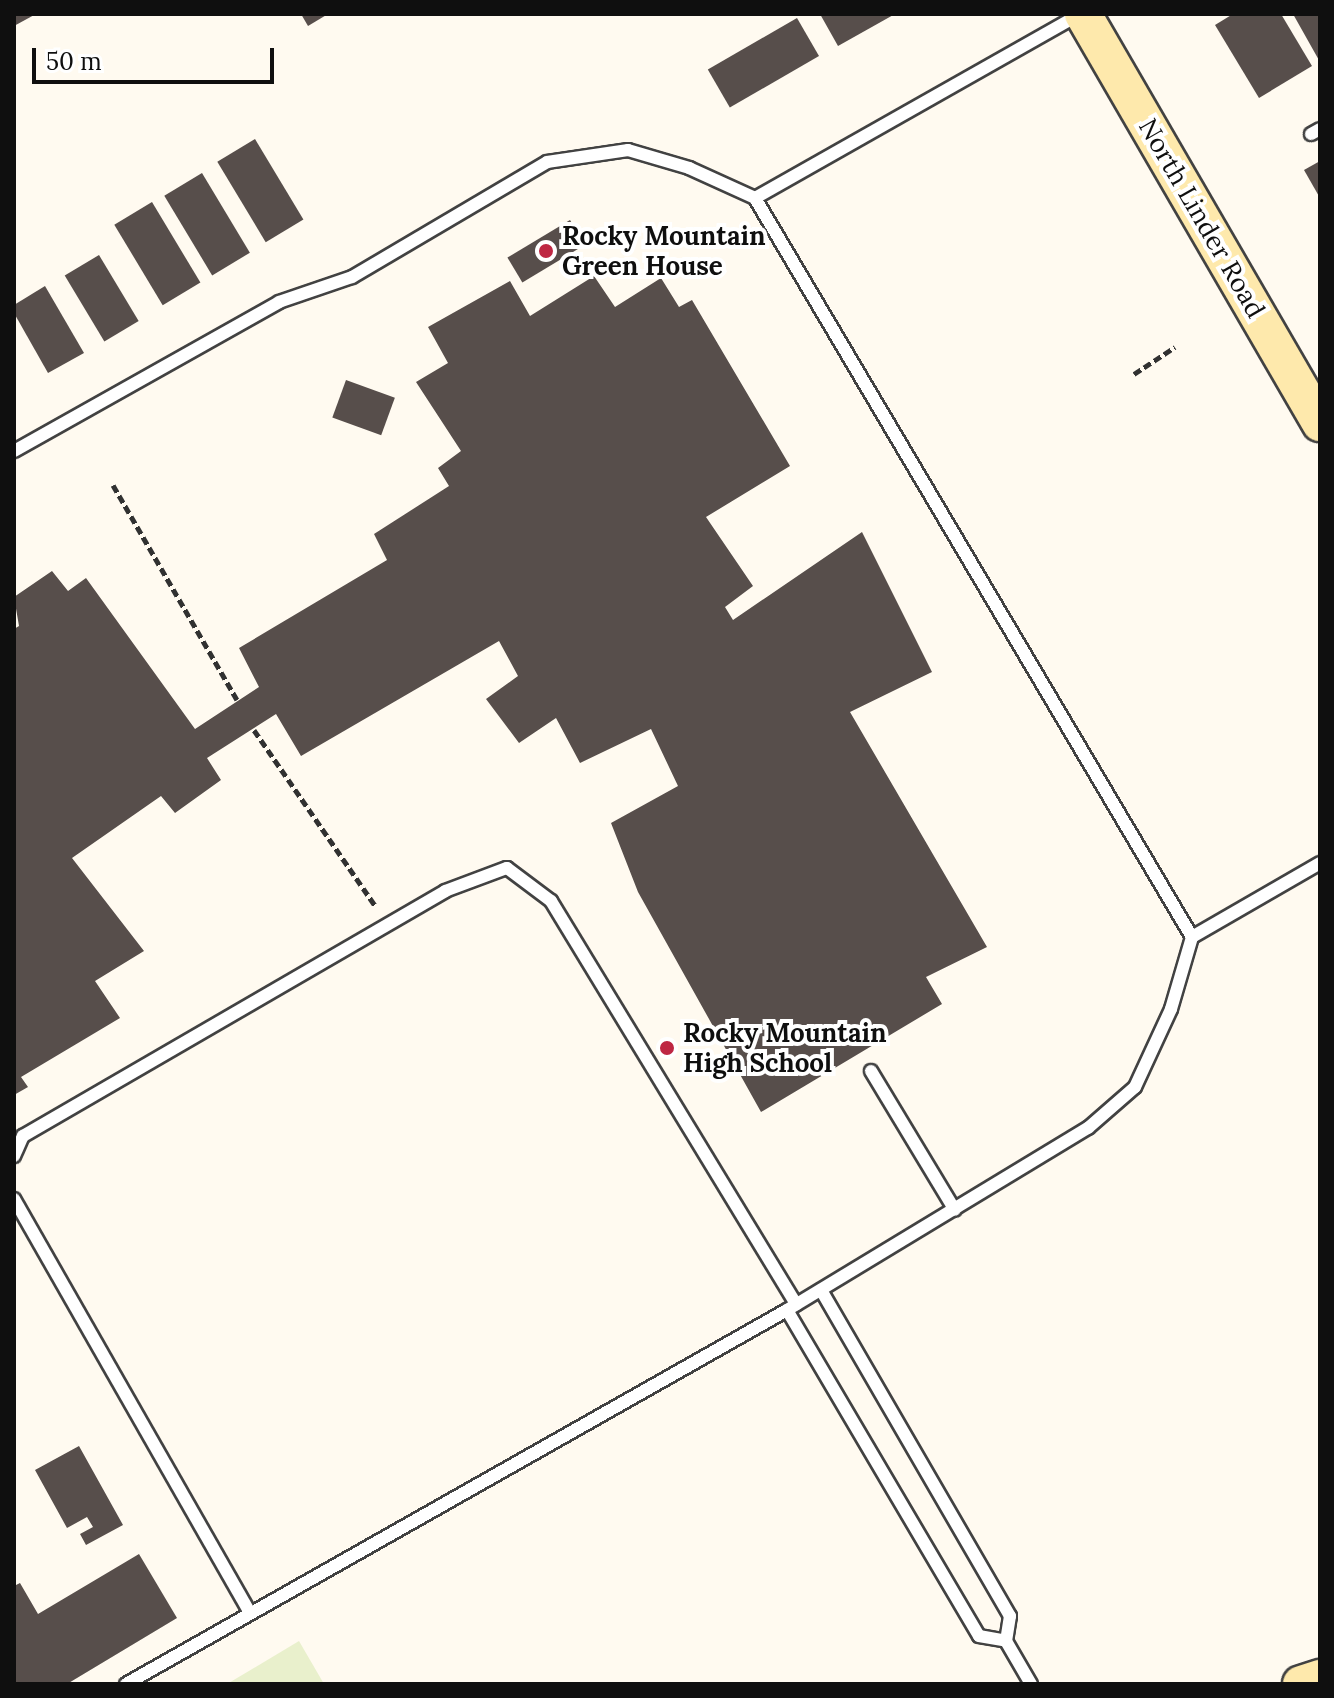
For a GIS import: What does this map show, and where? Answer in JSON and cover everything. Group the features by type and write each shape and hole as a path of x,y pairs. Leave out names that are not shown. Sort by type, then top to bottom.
{"main road":[{"name":"North Linder Road","path":"1082,14 1320,423"},
{"path":"1301,1684 1320,1678"}],"lane":[{"path":"755,198 1082,14"},
{"path":"14,451 279,302 352,277 547,162 628,150 689,168 755,198 1192,937"},
{"path":"126,1684 792,1307 1088,1128 1135,1087 1171,1009 1192,937 1320,863"},
{"path":"14,1156 23,1136 445,891 507,868 551,901 792,1307 979,1636 1006,1641"},
{"path":"871,1071 955,1210"},
{"path":"14,1199 250,1612"},
{"path":"821,1290 1010,1616 1006,1641 1031,1684"}],"path":[{"path":"1134,374 1175,347"},
{"path":"113,485 237,700"},
{"path":"254,730 388,924"}],"green space":[{"path":"299,1641 324,1684 227,1684"}],"building":[{"path":"14,14 36,14 14,26"},
{"path":"301,14 328,14 308,26"},
{"path":"820,14 895,14 838,46"},
{"path":"1233,14 1281,14 1312,66 1259,98 1215,25"},
{"path":"1293,14 1320,14 1320,62"},
{"path":"797,18 819,56 730,108 708,70"},
{"path":"255,139 303,220 266,242 217,162"},
{"path":"1320,161 1320,198 1304,170"},
{"path":"202,173 250,253 212,275 164,196"},
{"path":"152,202 200,283 163,305 114,225"},
{"name":"Rocky Mountain Green House","path":"570,220 585,245 522,282 507,258"},
{"path":"99,255 139,321 104,342 65,276"},
{"path":"594,276 615,307 661,278 679,307 692,300 790,466 706,517 753,586 725,607 733,620 862,532 932,672 850,712 987,947 926,977 942,1004 761,1112 638,892 611,823 678,786 651,729 580,763 556,718 519,743 486,699 518,676 499,641 301,756 276,714 207,758 221,780 175,813 161,796 72,858 144,951 95,981 120,1018 21,1077 28,1087 14,1095 14,629 19,626 14,597 52,571 68,591 86,578 195,729 259,687 239,648 387,560 374,534 449,486 438,468 461,451 416,382 448,363 428,327 510,281 530,316"},
{"path":"45,286 84,353 48,373 14,313 14,305"},
{"path":"346,380 395,398 381,435 332,418"},
{"path":"79,1446 123,1525 86,1545 80,1534 93,1527 87,1517 67,1528 35,1470"},
{"path":"139,1554 177,1618 67,1684 14,1684 14,1586 20,1583 38,1614"}],"place":[{"name":"Rocky Mountain Green House","path":"546,251"},
{"name":"Rocky Mountain High School","path":"667,1048"}]}
